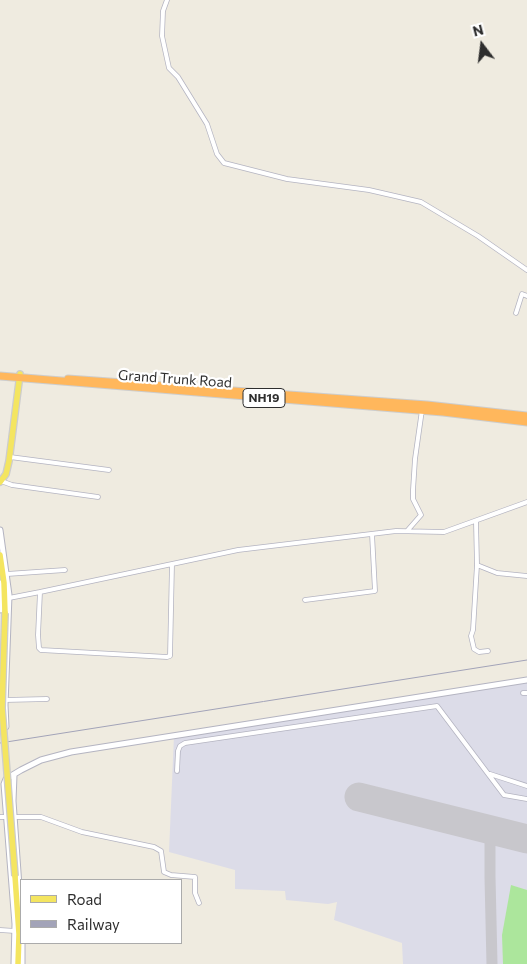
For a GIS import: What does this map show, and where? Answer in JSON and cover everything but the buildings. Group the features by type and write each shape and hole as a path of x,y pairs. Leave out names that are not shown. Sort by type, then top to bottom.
{"highway":[{"name":"Grand Trunk Road","path":"0,372 19,376 422,410 527,422"},
{"name":"Grand Trunk Road","path":"0,376 427,405 527,416"}],"main road":[{"path":"1,482 6,474 10,457 19,376"},
{"path":"0,530 9,598 2,700 6,727 2,728 0,722"},
{"path":"0,556 4,583 2,612 2,708 16,876 19,934 18,964"},
{"path":"0,584 2,612"},
{"path":"14,964 15,931 3,780 41,760 71,752 527,680"},
{"path":"14,775 12,784 20,901"},
{"path":"22,944 22,964"}],"street":[{"path":"167,0 163,11 162,36 169,68 178,77 207,124 217,154 224,163 287,179 369,190 420,202 478,236 527,270"},
{"path":"516,313 522,294 527,296"},
{"path":"407,531 421,515 414,500 414,490 415,459 422,410"},
{"path":"10,457 109,470"},
{"path":"1,482 98,497"},
{"path":"9,598 238,550 372,534 407,531 444,532 527,502"},
{"path":"476,522 477,565 471,636 474,649 479,652 488,651"},
{"path":"305,600 375,590 372,534"},
{"path":"40,592 38,648 41,650 166,658 170,656 172,564"},
{"path":"477,565 498,573 527,576"},
{"path":"7,574 65,570"},
{"path":"2,700 48,699"},
{"path":"176,771 178,752 180,746 185,743 437,706 504,795 527,799"},
{"path":"486,771 494,777 527,786"},
{"path":"0,817 41,817 82,832 154,847 161,851 164,872 171,875 195,877 195,893 199,903"},
{"path":"0,930 15,931"}],"shaded area":[{"path":"527,682 527,964 403,964 402,943 334,920 337,902 328,904 286,900 285,891 235,889 235,870 169,852 174,736"}],"green space":[{"path":"511,885 527,890 527,964 503,964 502,935"}],"taxiway":[{"path":"492,964 490,844 494,831"}],"runway":[{"path":"359,797 527,839"}],"railway":[{"path":"0,743 527,660"}]}
